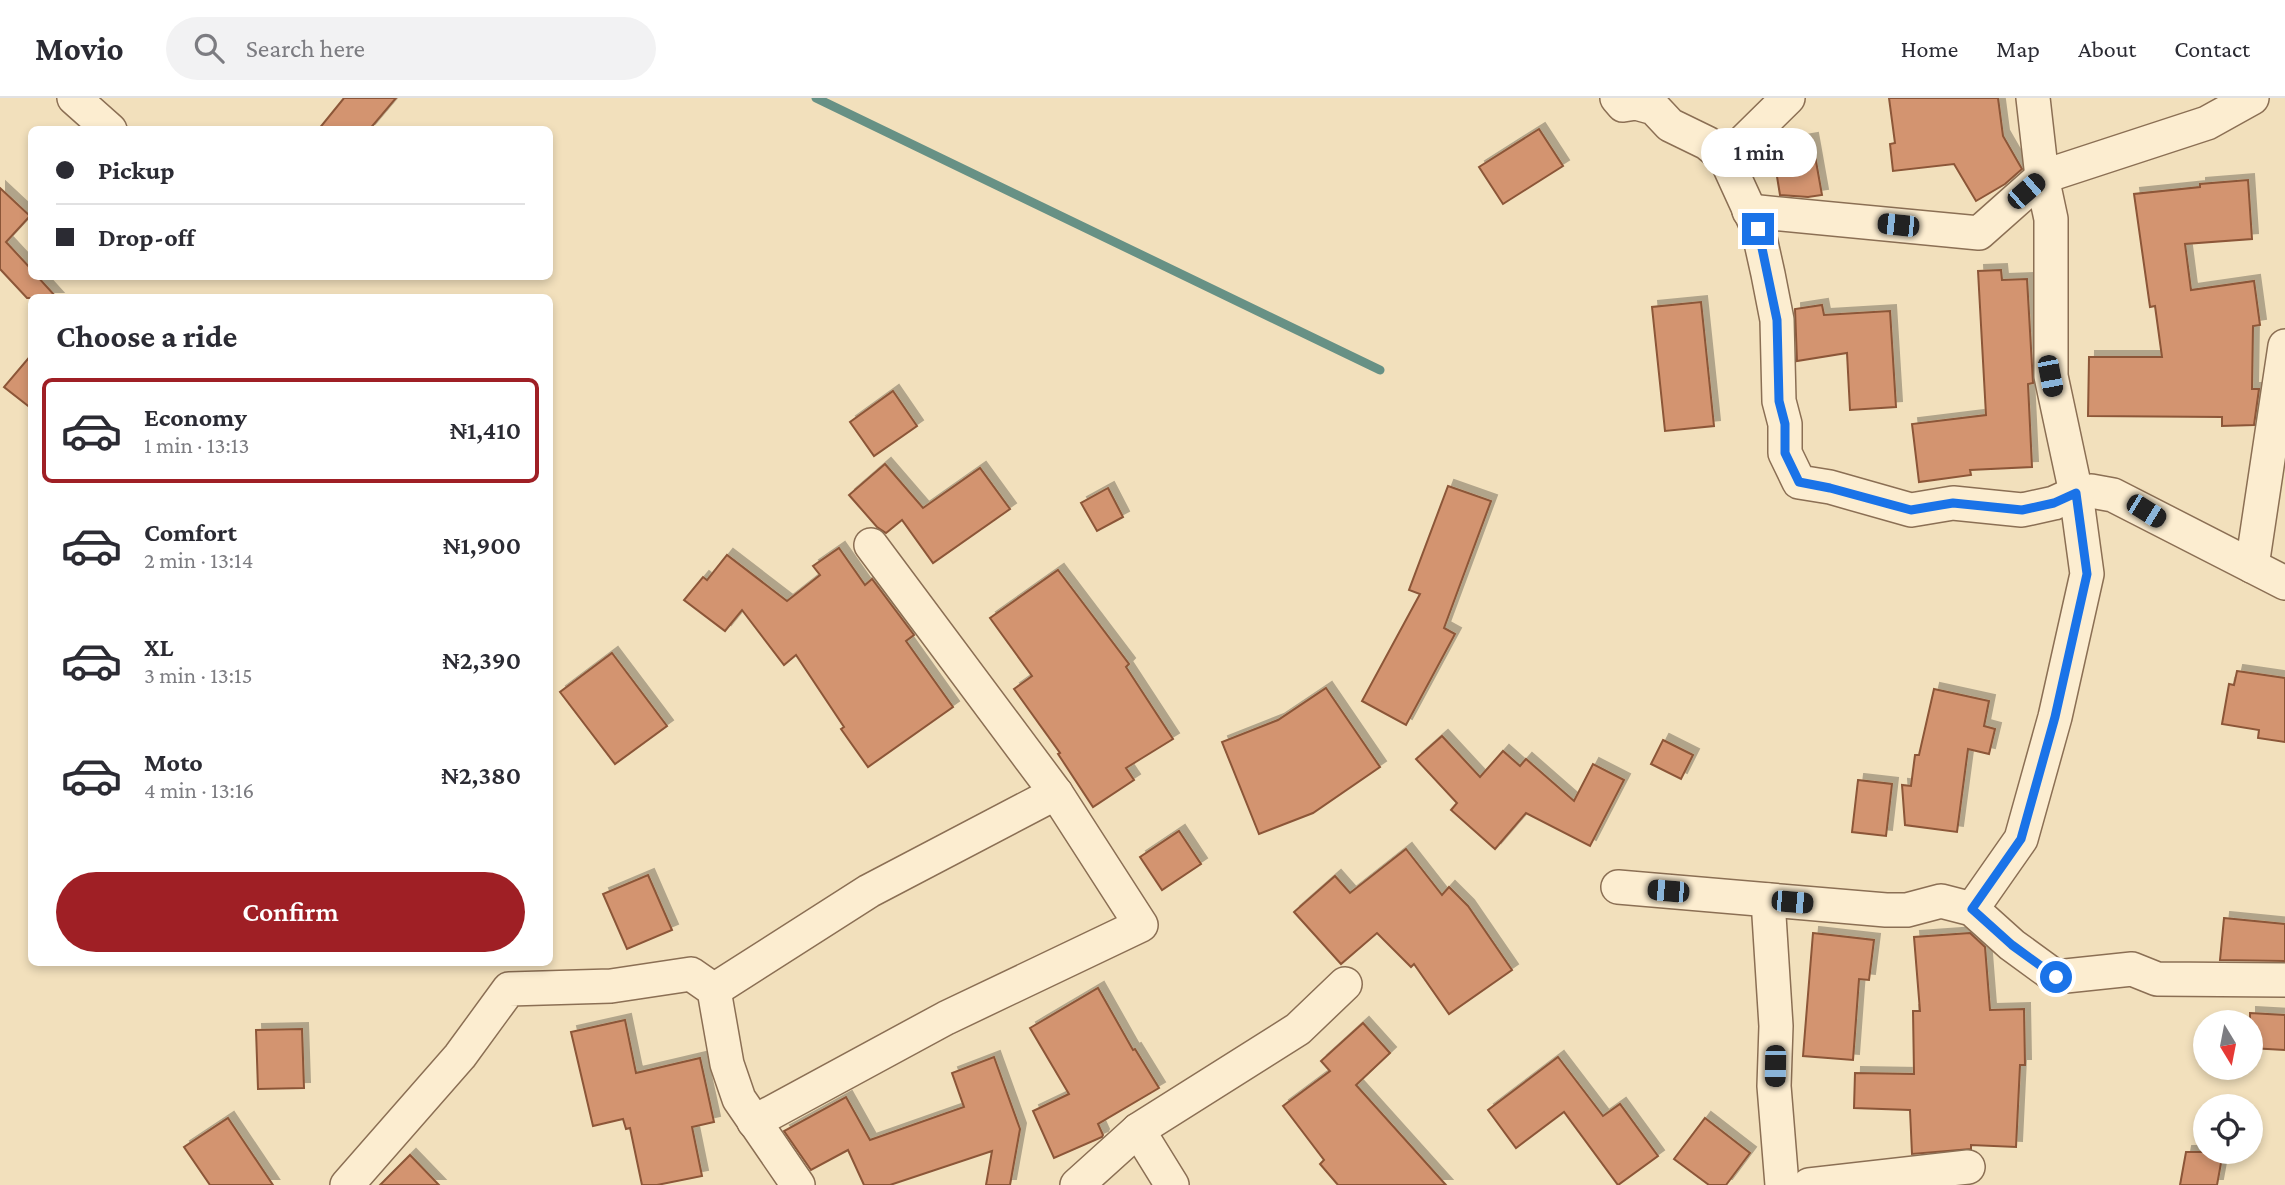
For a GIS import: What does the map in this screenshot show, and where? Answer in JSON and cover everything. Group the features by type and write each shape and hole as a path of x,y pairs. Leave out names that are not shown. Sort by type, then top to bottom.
{"street":[{"path":"74,98 106,126"},
{"path":"1617,98 1623,104 1636,103 1654,108 1670,125 1707,143 1726,159 1758,229 1777,320 1779,401 1785,424 1785,453 1799,482 1911,510 1953,503 2022,510 2054,503 2076,493 2091,491 2113,495 2130,501 2162,521 2285,583"},
{"path":"1726,159 1788,98"},
{"path":"1972,909 2021,839 2055,717 2087,574 2076,493 2050,376 2051,219 2042,177 2033,98"},
{"path":"1749,211 1979,233 2042,177 2207,123 2252,98"},
{"path":"2252,566 2285,346"},
{"path":"754,1122 946,1018 1141,925 1056,793 871,545"},
{"path":"714,990 869,891 1056,793"},
{"path":"1618,887 1886,910 1907,910 1941,901 1972,909 2012,945 2056,977 2132,969 2157,979 2285,980"},
{"path":"1768,900 1776,1026 1774,1086 1782,1185"},
{"path":"346,1185 460,1056 509,989 611,986 691,974 714,990 727,1064 739,1099 798,1185"},
{"path":"1077,1185 1138,1130 1298,1029 1345,984"},
{"path":"1138,1130 1172,1185"},
{"path":"1809,1185 1968,1167"}],"building":[{"path":"344,98 396,98 372,126 321,126"},
{"path":"1889,98 1998,98 2003,136 2022,169 2005,184 1976,201 1954,164 1893,171 1890,144 1895,143"},
{"path":"1539,129 1563,166 1503,204 1479,167"},
{"path":"1812,139 1822,195 1780,195 1772,146"},
{"path":"2248,180 2252,239 2185,244 2191,290 2254,281 2260,325 2253,326 2252,389 2259,389 2254,425 2222,426 2222,417 2088,416 2089,357 2162,357 2155,306 2150,307 2134,194"},
{"path":"0,188 28,214 28,218 6,242 28,266 28,280 41,280 53,294 28,294 27,298 0,269"},
{"path":"2001,270 2002,280 2027,279 2033,383 2028,384 2032,467 1970,470 1971,475 1919,482 1912,424 1986,415 1978,271"},
{"path":"1701,302 1714,426 1665,431 1652,307"},
{"path":"1822,305 1824,315 1890,311 1896,407 1850,410 1847,353 1797,361 1795,309"},
{"path":"28,359 28,406 4,387"},
{"path":"893,391 917,426 874,456 850,422"},
{"path":"885,464 923,508 980,468 1010,509 933,563 902,520 886,533 877,527 849,495"},
{"path":"1448,486 1491,501 1444,628 1455,634 1406,725 1362,701 1420,594 1409,590"},
{"path":"1108,488 1123,517 1097,531 1081,503"},
{"path":"839,548 865,585 872,579 914,635 906,641 953,707 868,767 841,729 844,727 796,655 784,665 742,610 725,631 684,600 703,577 707,580 727,555 787,601 820,575 813,566"},
{"path":"1058,570 1129,664 1126,667 1173,739 1126,768 1134,780 1093,807 1058,754 1060,753 1014,689 1032,676 990,618"},
{"path":"612,653 667,726 615,764 560,692"},
{"path":"2237,671 2285,678 2285,742 2258,738 2259,730 2222,724 2229,684 2234,685"},
{"path":"1326,688 1380,767 1313,813 1259,834 1222,742 1278,720"},
{"path":"1934,689 1989,701 1984,726 1995,729 1989,754 1968,749 1957,832 1905,825 1902,785 1911,786 1915,755 1919,755"},
{"path":"1442,736 1480,777 1503,751 1520,766 1526,759 1574,801 1593,764 1624,780 1590,846 1526,813 1495,849 1451,810 1457,803 1416,759"},
{"path":"1663,740 1693,755 1681,779 1651,764"},
{"path":"1858,780 1892,784 1886,836 1852,832"},
{"path":"1179,831 1201,864 1162,890 1140,857"},
{"path":"1406,849 1442,895 1449,887 1468,906 1512,970 1449,1014 1414,964 1411,967 1377,933 1341,964 1294,912 1335,876 1350,893"},
{"path":"648,875 672,930 627,949 603,894"},
{"path":"2224,918 2285,924 2285,961 2220,960"},
{"path":"1813,933 1874,940 1869,980 1859,979 1853,1060 1803,1056"},
{"path":"1970,933 1985,947 1990,1010 2024,1009 2025,1065 2020,1065 2016,1147 1971,1145 1971,1149 1912,1154 1910,1110 1854,1108 1855,1073 1914,1074 1913,1011 1920,1011 1914,937"},
{"path":"1098,988 1133,1050 1135,1049 1159,1088 1098,1124 1102,1137 1054,1158 1033,1111 1069,1094 1030,1028"},
{"path":"2263,1014 2285,1015 2285,1050 2263,1049"},
{"path":"625,1020 636,1073 700,1058 714,1122 692,1127 702,1176 657,1185 642,1185 630,1128 626,1129 623,1119 593,1126 571,1032"},
{"path":"1363,1023 1390,1053 1356,1085 1446,1185 1338,1185 1320,1164 1324,1160 1283,1106 1330,1071 1321,1061"},
{"path":"302,1029 304,1088 258,1089 256,1030"},
{"path":"994,1057 1020,1129 1010,1185 986,1185 992,1151 890,1185 864,1185 848,1150 811,1170 784,1131 846,1097 870,1140 964,1107 952,1073"},
{"path":"1558,1057 1603,1116 1620,1104 1658,1156 1618,1185 1564,1112 1516,1148 1488,1110"},
{"path":"228,1118 273,1185 210,1185 184,1147"},
{"path":"1705,1118 1750,1153 1726,1185 1709,1185 1674,1159"},
{"path":"2186,1152 2193,1152 2193,1164 2221,1164 2217,1185 2180,1185"},
{"path":"410,1155 439,1185 380,1185"}],"waterway":[{"path":"816,98 1380,370"}],"route":[{"path":"1758,229 1777,320 1779,401 1785,424 1785,453 1799,482 1911,510 1953,503 2022,510 2054,503 2076,493 2087,574 2055,717 2021,839 1972,909 2012,945 2056,977"}]}
